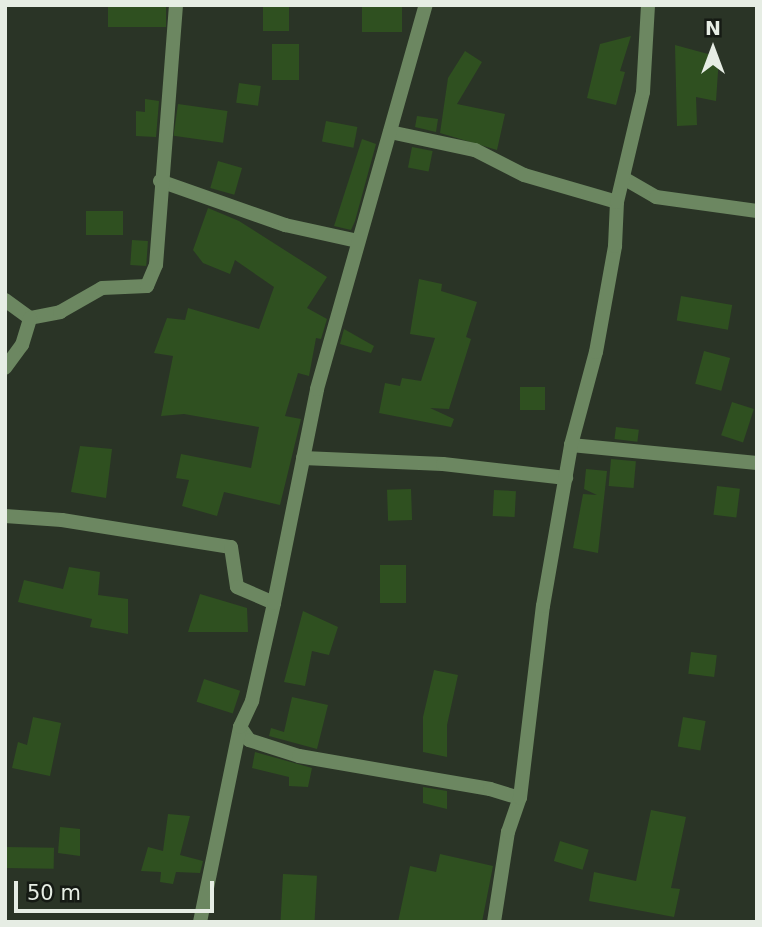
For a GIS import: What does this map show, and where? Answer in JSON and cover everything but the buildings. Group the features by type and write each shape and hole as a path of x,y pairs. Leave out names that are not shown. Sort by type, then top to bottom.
{"street":[{"path":"5,300 30,317 60,312 102,288 147,286 156,265 160,181 168,140 176,5"},
{"path":"200,922 240,727 253,701 303,458 358,242 426,5"},
{"path":"494,922 508,832 520,798 543,606 571,445 596,352 615,246 617,202 625,179 643,92 648,5"},
{"path":"390,132 475,150 524,176 617,202"},
{"path":"625,179 656,197 757,211"},
{"path":"160,181 285,225 358,242"},
{"path":"5,368 22,345 30,317"},
{"path":"571,445 757,463"},
{"path":"303,458 443,464 566,478"},
{"path":"5,516 62,520 231,547 237,587 274,603"},
{"path":"240,727 250,740 299,755 490,789 520,798"}]}
